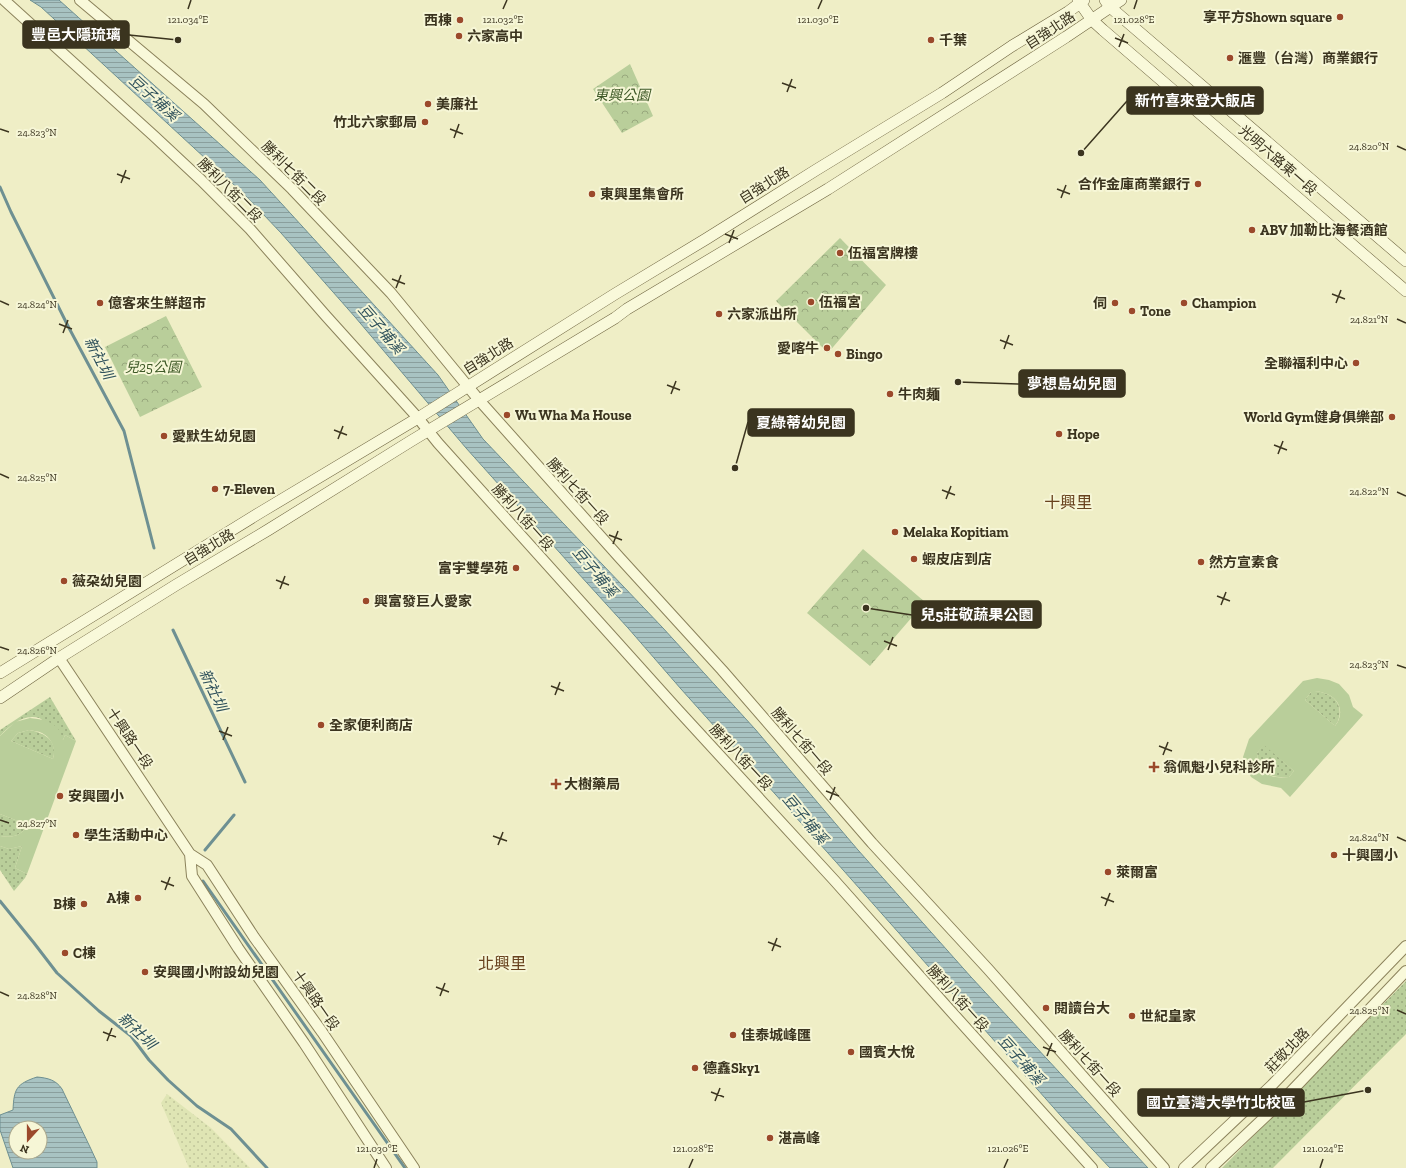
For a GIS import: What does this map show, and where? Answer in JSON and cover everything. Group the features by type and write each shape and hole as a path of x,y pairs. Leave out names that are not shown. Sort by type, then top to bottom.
{"main road":[{"name":"自強北路","path":"0,698 59,658 176,585 834,185 951,112 1092,20 1107,3 1121,0"},
{"name":"自強北路","path":"0,673 266,509 422,416 464,388 816,170 942,94 1012,46 1068,12 1081,1"},
{"name":"光明六路東一段","path":"1081,1 1092,20 1406,291"},
{"name":"光明六路東一段","path":"1107,3 1406,261"}],"street":[{"name":"勝利八街二段","path":"4,0 154,136 250,229 326,316 422,416"},
{"name":"勝利七街二段","path":"80,0 204,104 292,189 391,293 464,388"},
{"name":"勝利七街一段","path":"464,388 475,402 722,670 872,843 988,969 1164,1168"},
{"name":"勝利八街一段","path":"422,416 673,704 834,880 1092,1168"},
{"name":"十興路一段","path":"59,658 190,854 207,865 254,937 322,1032 414,1168"},
{"name":"十興路一段","path":"190,854 192,876 238,948 304,1043 386,1168"},
{"name":"莊敬北路","path":"1184,1168 1272,1085 1406,946"},
{"path":"1211,1168 1284,1099 1406,971"}],"green space":[{"name":"東興公園","path":"630,64 653,116 622,133 593,89"},
{"path":"840,238 886,285 828,353 776,301"},
{"name":"兒25公園","path":"166,316 202,387 140,417 105,347"},
{"path":"863,549 925,602 870,666 807,613"},
{"path":"1317,678 1329,680 1339,684 1349,695 1353,707 1363,715 1290,797 1281,788 1262,784 1251,777 1243,757 1249,739 1303,681","holes":["1311,692 1321,692 1329,695 1337,702 1340,716 1335,726 1305,700","1264,745 1294,771 1289,777 1271,776 1263,770 1260,766 1257,753"]},
{"path":"1311,692 1321,692 1329,695 1337,702 1340,711 1338,721 1335,726 1305,700"},
{"path":"50,697 76,741 65,735 63,740 41,719 33,717 28,717 17,721 0,736 0,730"},
{"path":"30,718 46,721 53,724 59,730 63,740 65,735 76,741 27,874 15,868 22,846 9,849 0,846 0,836 9,837 19,834 28,825 0,814 0,736 15,722","holes":["29,730 40,732 51,741 54,751 53,759 11,741 18,733"]},
{"path":"29,730 45,735 49,738 54,747 53,759 11,741 18,733"},
{"path":"1264,744 1294,771 1289,777 1276,777 1263,770 1260,766 1257,753"},
{"path":"0,814 28,825 19,834 9,837 0,836"},
{"path":"0,846 9,849 22,846 15,868 27,874 14,891 0,870"},
{"path":"1406,981 1406,1034 1273,1168 1222,1168"},
{"path":"167,1094 211,1128 250,1168 189,1168 161,1103"}],"water":[{"name":"豆子埔溪","path":"30,0 59,0 260,180 438,375 483,439 663,628 755,729 858,850 971,977 1148,1168 1110,1168 1061,1116 628,628 466,448 355,317 281,233 244,194 41,7"},
{"path":"37,1077 48,1079 57,1083 62,1089 97,1162 97,1168 13,1168 10,1160 48,1160 48,1120 8,1120 8,1153 0,1130 0,1115 13,1110 15,1092 20,1085"}],"waterway":[{"name":"新社圳","path":"0,187 69,328 124,431 154,548"},
{"name":"新社圳","path":"173,630 245,782"},
{"name":"新社圳","path":"205,850 234,815"},
{"name":"新社圳","path":"203,881 405,1168"},
{"name":"新社圳","path":"0,901 57,973 99,1011 131,1036 149,1060 168,1080 197,1106 231,1129 267,1168"}],"place":[{"name":"享平方Shown square","path":"1340,17"},
{"name":"西棟","path":"460,20"},
{"name":"六家高中","path":"459,36"},
{"name":"豐邑大隱琉璃","path":"178,40"},
{"name":"千葉","path":"931,40"},
{"name":"滙豐（台灣）商業銀行","path":"1230,58"},
{"name":"美廉社","path":"428,104"},
{"name":"竹北六家郵局","path":"425,122"},
{"name":"新竹喜來登大飯店","path":"1081,153"},
{"name":"合作金庫商業銀行","path":"1198,184"},
{"name":"東興里集會所","path":"592,194"},
{"name":"ABV 加勒比海餐酒館","path":"1252,230"},
{"name":"伍福宮牌樓","path":"840,253"},
{"name":"伍福宮","path":"811,302"},
{"name":"億客來生鮮超市","path":"100,303"},
{"name":"伺","path":"1115,303"},
{"name":"Champion","path":"1184,303"},
{"name":"Tone","path":"1132,311"},
{"name":"六家派出所","path":"719,314"},
{"name":"愛喀牛","path":"827,348"},
{"name":"Bingo","path":"838,354"},
{"name":"全聯福利中心","path":"1356,363"},
{"name":"夢想島幼兒園","path":"958,382"},
{"name":"牛肉麺","path":"890,394"},
{"name":"Wu Wha Ma House","path":"507,415"},
{"name":"World Gym健身俱樂部","path":"1392,417"},
{"name":"Hope","path":"1059,434"},
{"name":"愛默生幼兒園","path":"164,436"},
{"name":"夏綠蒂幼兒園","path":"735,468"},
{"name":"7-Eleven","path":"215,489"},
{"name":"Melaka Kopitiam","path":"895,532"},
{"name":"蝦皮店到店","path":"914,559"},
{"name":"然方宣素食","path":"1201,562"},
{"name":"富宇雙學苑","path":"516,568"},
{"name":"薇朶幼兒園","path":"64,581"},
{"name":"興富發巨人愛家","path":"366,601"},
{"name":"兒5莊敬蔬果公園","path":"866,608"},
{"name":"全家便利商店","path":"321,725"},
{"name":"翁佩魁小兒科診所","path":"1154,767"},
{"name":"大樹藥局","path":"556,784"},
{"name":"安興國小","path":"60,796"},
{"name":"學生活動中心","path":"76,835"},
{"name":"十興國小","path":"1334,855"},
{"name":"萊爾富","path":"1108,872"},
{"name":"A棟","path":"138,898"},
{"name":"B棟","path":"84,904"},
{"name":"C棟","path":"65,953"},
{"name":"安興國小附設幼兒園","path":"145,972"},
{"name":"閱讀台大","path":"1046,1008"},
{"name":"世紀皇家","path":"1132,1016"},
{"name":"佳泰城峰匯","path":"733,1035"},
{"name":"國賓大悅","path":"851,1052"},
{"name":"德鑫Sky1","path":"695,1068"},
{"name":"國立臺灣大學竹北校區","path":"1368,1090"},
{"name":"湛高峰","path":"770,1138"}],"district":[{"name":"十興里","path":"1068,502"},
{"name":"北興里","path":"502,963"}]}
